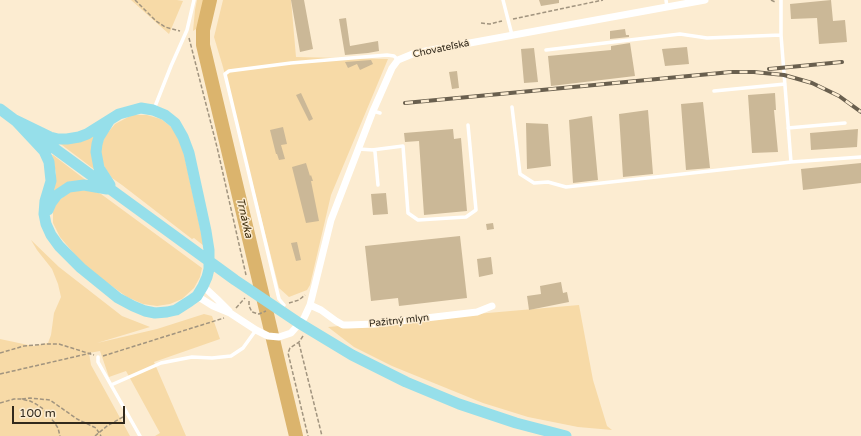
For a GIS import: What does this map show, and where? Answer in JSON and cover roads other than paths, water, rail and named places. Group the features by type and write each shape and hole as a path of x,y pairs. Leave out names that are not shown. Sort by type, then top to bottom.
{"main road":[{"path":"141,108 153,110 164,115 175,124 183,137 189,153 209,250 209,269 200,291 176,310 155,313 133,306 104,287 81,268 59,246 51,235 44,214 45,201 51,181 49,162 44,151 15,120 50,137 58,139 83,136 119,114 141,108"},
{"path":"0,109 195,252 265,301 320,335 390,374 452,401 516,423 566,436"},
{"path":"111,118 99,137 96,144 96,152 99,168 115,192"},
{"path":"45,218 54,198 66,188 73,186 88,186 115,192"}],"street":[{"name":"Chovateľská","path":"398,60 416,53 667,3 705,0"},
{"path":"200,291 217,299 231,313 264,334 275,337 291,334 304,318 310,305 330,220 373,111 392,68 398,60"},
{"path":"200,291 213,306 231,313"},
{"name":"Pažitný mlyn","path":"310,305 322,310 343,325 375,324 477,312 492,306"}],"lane":[{"path":"153,110 187,30 194,0"},
{"path":"503,0 512,35"},
{"path":"781,0 781,35 791,162"},
{"path":"546,50 680,34 707,38 781,35"},
{"path":"284,305 279,299 226,85 225,74 228,71 291,63 388,55 394,56 398,60"},
{"path":"714,91 785,84"},
{"path":"512,107 520,174 534,183 548,182 566,187 791,162 861,157"},
{"path":"373,111 380,113"},
{"path":"788,128 845,123"},
{"path":"358,150 372,150 404,146 408,213 418,220 466,217 476,210 468,125"},
{"path":"372,150 375,152 378,185"},
{"path":"111,385 161,363 192,357 212,358 231,356 243,348 256,330"},
{"path":"98,357 98,362 102,370 140,436"}],"waterway":[{"name":"Trnávka","path":"210,0 203,30 203,45 296,436"}],"railway":[{"path":"769,69 842,62"},
{"path":"405,103 731,72 754,72 784,75 812,83 839,96 861,112"}]}
